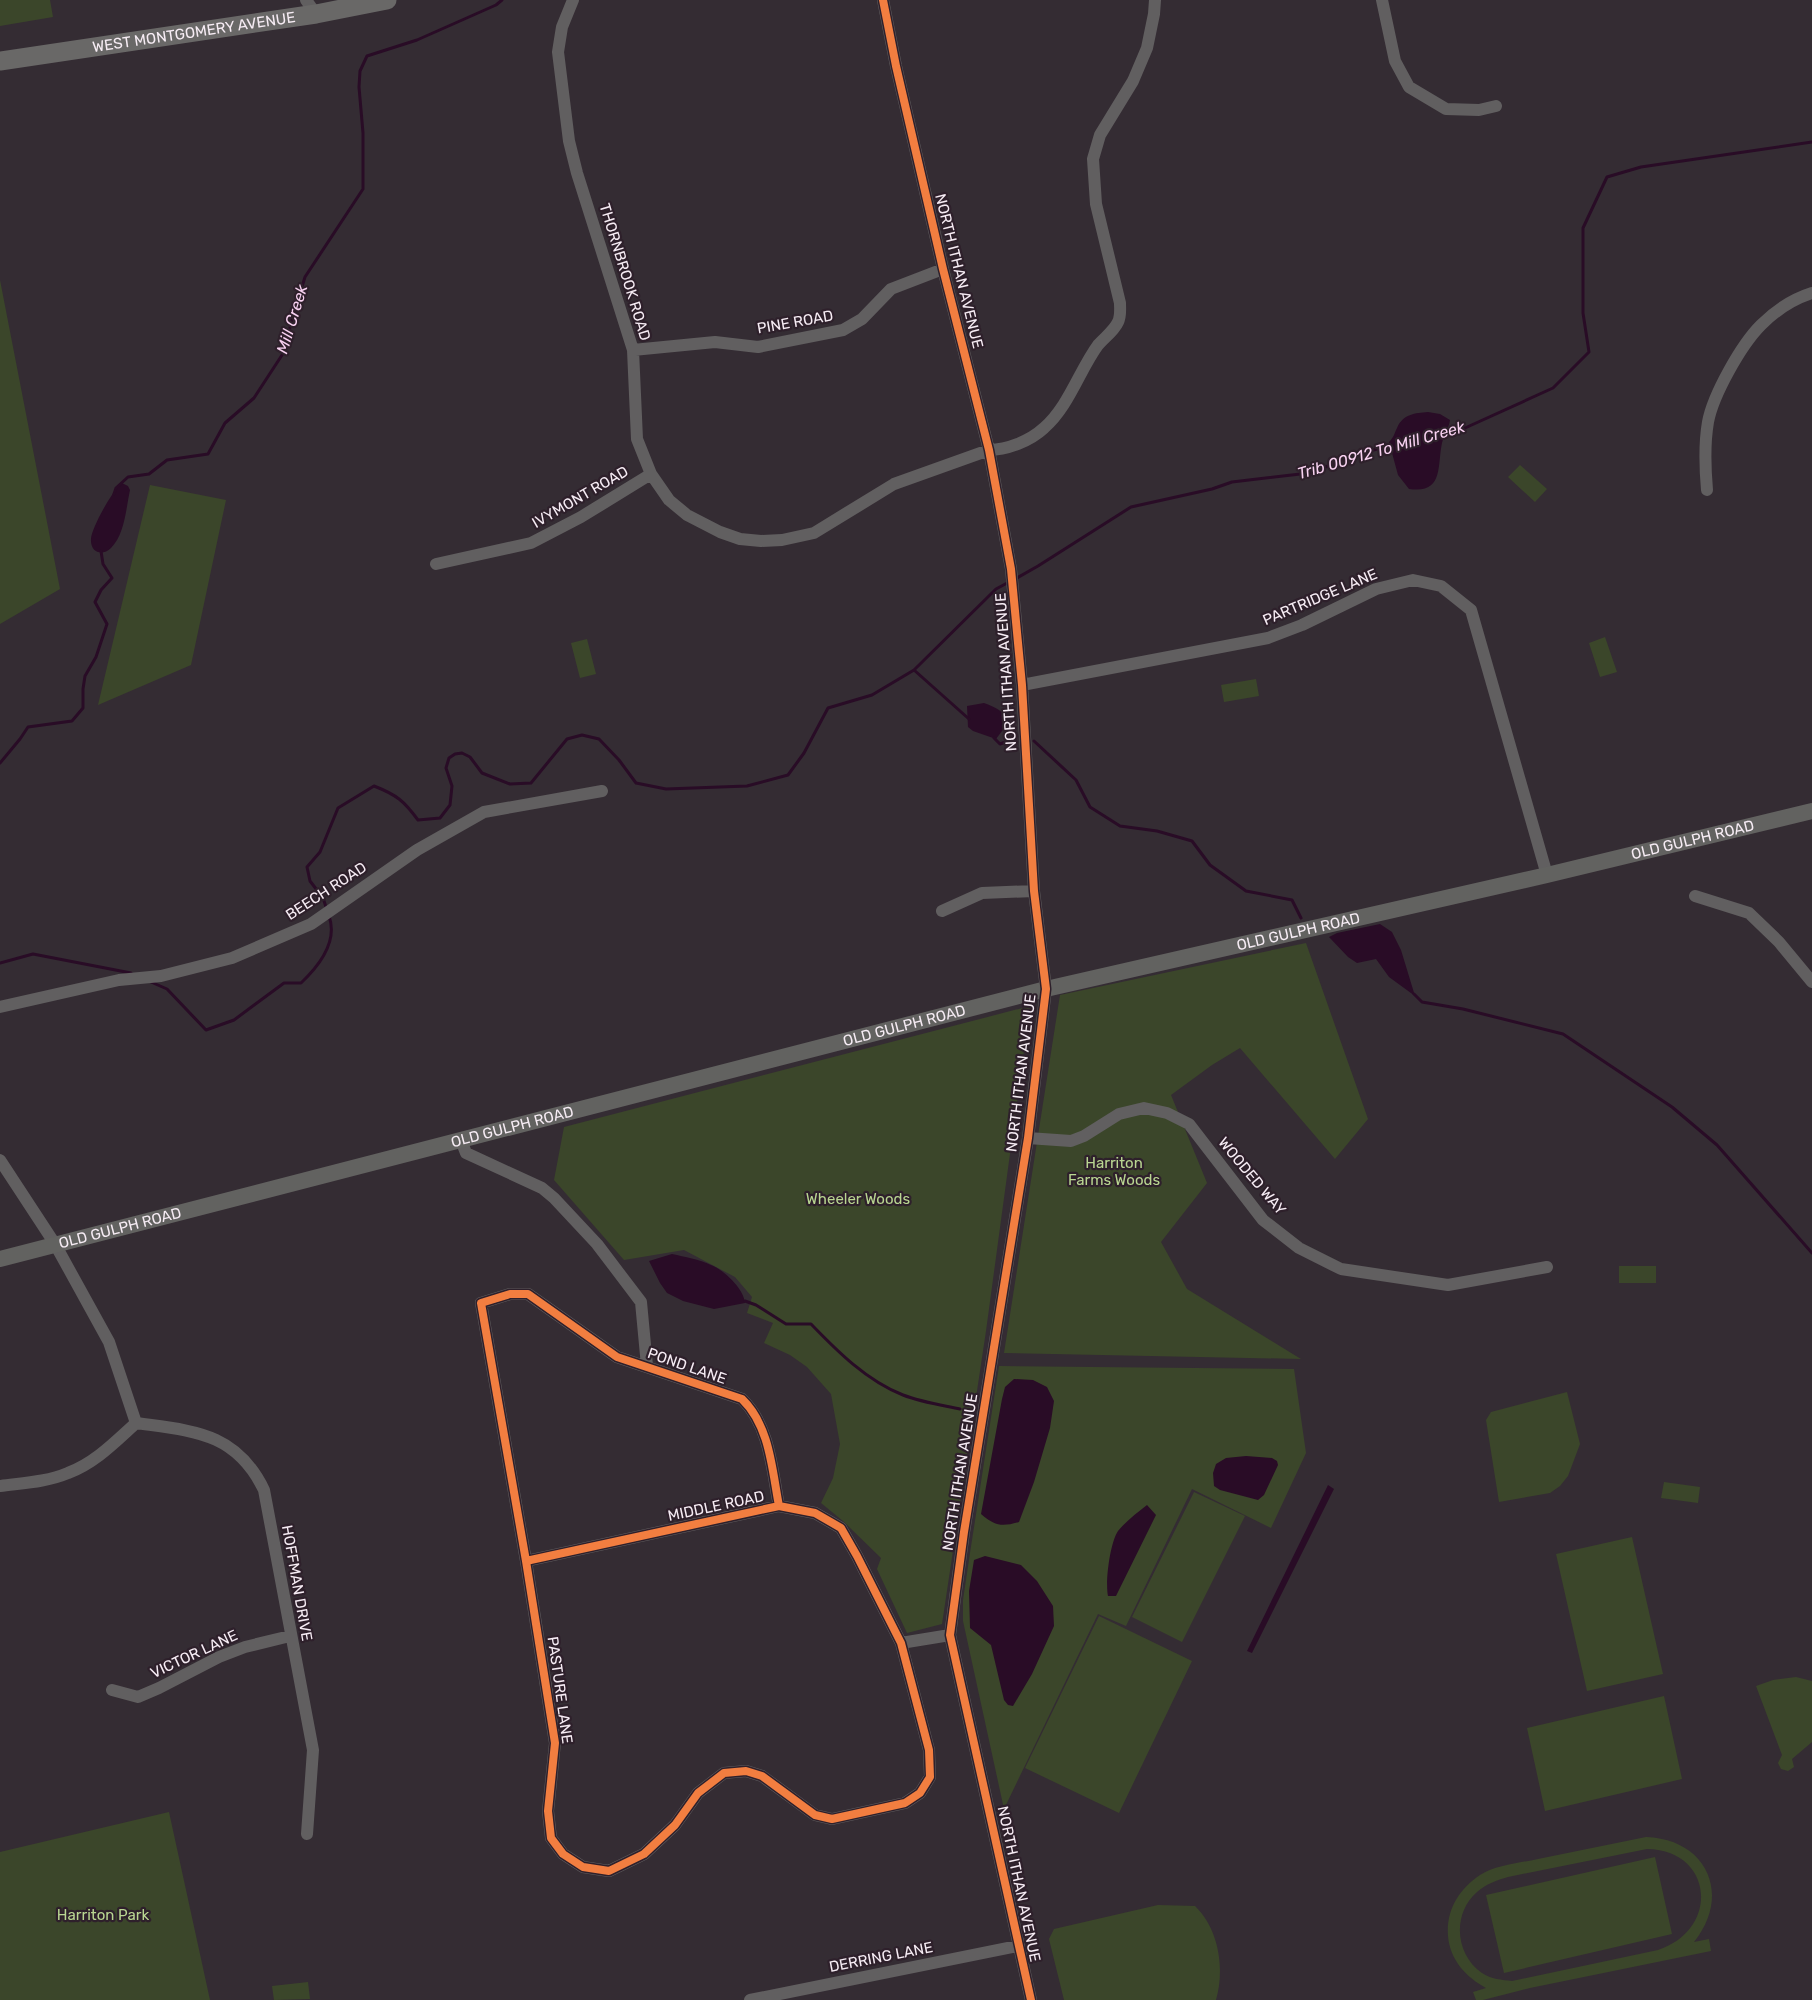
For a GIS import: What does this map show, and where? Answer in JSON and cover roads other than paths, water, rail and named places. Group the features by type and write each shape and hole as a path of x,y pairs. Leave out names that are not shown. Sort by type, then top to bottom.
{"main road":[{"name":"WEST MONTGOMERY AVENUE","path":"0,61 311,7 387,0"}],"street":[{"name":"THORNBROOK ROAD","path":"574,0 562,27 558,52 569,141 577,173 633,350 637,439 650,474 679,509 720,532 740,539 761,541 782,540 814,533 894,484 989,450 1000,450 1030,438 1044,429 1056,416 1098,346 1117,324 1120,315 1120,303 1096,204 1093,158 1100,135 1133,81 1147,48 1155,0"},
{"name":"NORTH ITHAN AVENUE","path":"883,0 896,66 943,269 989,450 1011,569 1022,685 1034,891 1046,989 1028,1138 964,1532 950,1635 1030,2000"},
{"path":"1382,0 1395,61 1410,87 1446,109 1479,110 1496,106"},
{"name":"PINE ROAD","path":"633,350 715,342 758,348 844,330 862,319 891,289 943,269"},
{"path":"1707,490 1704,460 1708,420 1720,388 1739,354 1760,326 1792,300 1812,293"},
{"name":"IVYMONT ROAD","path":"436,564 531,543 581,517 650,474"},
{"name":"PARTRIDGE LANE","path":"1022,685 1268,638 1302,625 1376,589 1413,580 1441,586 1471,610 1547,875"},
{"name":"BEECH ROAD","path":"0,1007 119,980 162,976 232,958 311,924 417,850 484,812 602,791"},
{"name":"OLD GULPH ROAD","path":"0,1258 1046,989 1547,875 1812,811"},
{"path":"942,911 982,893 1034,891"},
{"path":"1694,896 1749,913 1779,942 1812,982"},
{"name":"WOODED WAY","path":"1028,1138 1071,1141 1084,1136 1119,1114 1144,1108 1167,1113 1189,1124 1263,1220 1299,1248 1340,1269 1448,1284 1547,1267"},
{"path":"461,1140 466,1153 542,1188 554,1198 597,1244 641,1302 647,1366"},
{"path":"0,1160 55,1244 109,1342 136,1423 99,1456 68,1473 48,1479 0,1486"},
{"name":"PASTURE LANE","path":"528,1294 510,1294 481,1303 555,1742 548,1811 551,1838 563,1854 583,1867 609,1871 644,1854 675,1825 698,1793 724,1773 746,1771 762,1776 815,1815 832,1819 905,1803 920,1793 930,1777 930,1768 929,1750 901,1643"},
{"name":"POND LANE","path":"528,1294 617,1357 742,1399 753,1409 763,1430 780,1506"},
{"name":"HOFFMAN DRIVE","path":"136,1423 190,1431 222,1442 244,1458 256,1474 264,1490 313,1750 307,1834"},
{"name":"MIDDLE ROAD","path":"526,1561 780,1506 815,1514 840,1528 857,1556 901,1643"},
{"path":"901,1643 950,1635"},
{"name":"VICTOR LANE","path":"112,1690 138,1697 160,1688 219,1657 244,1647 290,1636"},
{"name":"DERRING LANE","path":"750,2000 1018,1946"}],"waterway":[{"name":"Mill Creek","path":"114,494 116,488 128,477 149,474 167,460 208,454 225,423 254,398 284,352 305,277 363,189 363,133 359,87 360,71 367,56 417,40 496,5 502,0"},
{"name":"Trib 00912 To Mill Creek","path":"1444,431 1465,428 1553,388 1589,352 1583,313 1583,228 1607,177 1641,167 1812,142"},
{"name":"Trib 00912 To Mill Creek","path":"1015,579 1131,507 1212,489 1232,482 1309,473 1366,452 1392,445"},
{"name":"Mill Creek","path":"0,763 28,727 72,721 83,708 85,676 96,657 107,624 95,602 101,590 112,578 103,564 101,551"},
{"name":"Trib 00912 To Mill Creek","path":"327,910 323,898 310,881 307,867 320,852 338,808 374,786 389,792 399,799 418,820 440,818 450,805 452,786 446,768 449,758 455,754 462,753 470,757 482,773 510,784 531,783 567,739 582,735 599,739 619,760 636,783 666,789 747,786 788,775 804,753 828,708 872,695 914,670 996,589 1009,582"},
{"path":"914,670 969,719"},
{"path":"994,738 1000,744 1014,739"},
{"path":"1034,741 1076,780 1090,807 1120,826 1157,831 1192,841 1210,865 1246,891 1292,900 1301,918"},
{"name":"Trib 00912 To Mill Creek","path":"151,982 167,989 206,1030 234,1020 284,983 301,983 308,976 320,961 329,944 331,935 329,916"},
{"name":"Trib 00912 To Mill Creek","path":"0,963 33,954 131,973"},
{"path":"1414,994 1422,1002 1463,1009 1563,1034 1672,1107 1717,1145 1812,1253"},
{"path":"745,1301 756,1305 786,1324 811,1324 831,1345 865,1374 890,1389 917,1400 960,1409"}],"park label":[{"name":"Harriton Farms Woods","path":"1114,1172"},
{"name":"Wheeler Woods","path":"858,1199"},
{"name":"Harriton Park","path":"103,1915"}]}
